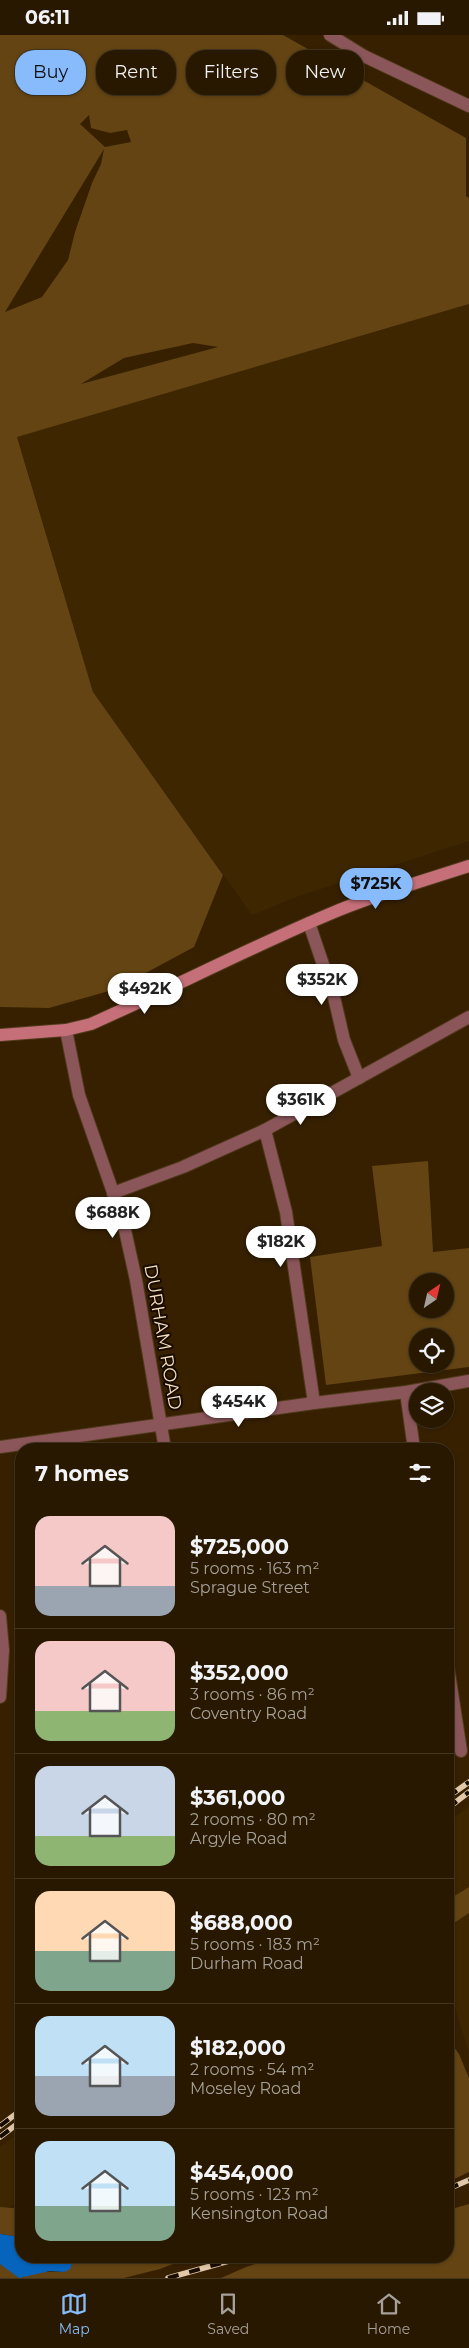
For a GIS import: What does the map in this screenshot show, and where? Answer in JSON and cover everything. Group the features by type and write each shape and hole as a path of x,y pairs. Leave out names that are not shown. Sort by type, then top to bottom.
{"main road":[{"path":"0,1035 66,1030 91,1024 310,923 374,896 469,866"}],"street":[{"path":"330,35 364,56 469,106"},
{"path":"310,923 334,997 344,1040 359,1078"},
{"path":"113,1193 183,1167 266,1130 469,1017"},
{"name":"DURHAM ROAD","path":"66,1030 79,1095 123,1221 136,1280 164,1443"},
{"path":"266,1130 286,1212 314,1403"},
{"path":"29,1443 406,1392 469,1381"},
{"path":"406,1392 413,1443"},
{"path":"0,1447 15,1445"},
{"path":"0,1616 3,1650 0,1697"},
{"path":"454,1706 461,1751"}],"shaded area":[{"path":"0,35 283,35 310,50 286,50 286,95 364,95 364,81 466,138 466,196 469,198 469,304 17,437 93,692 223,875 194,947 116,989 49,1008 0,1007","holes":["89,115 91,128 110,133 127,130 131,142 105,147 80,124","104,149 101,164 92,183 75,232 68,260 42,297 5,312","193,343 218,347 81,384 124,358"]},
{"path":"469,304 469,841 299,896 252,915 93,692 17,436"},
{"path":"428,1161 433,1252 469,1248 469,1367 454,1369 454,1328 409,1328 409,1373 421,1373 326,1385 310,1257 382,1246 372,1166"},
{"path":"469,1806 469,2053 454,2004 454,1817"},
{"path":"469,1887 469,1913 454,1923 454,1896"},
{"path":"454,2047 459,2054 469,2078 469,2172 454,2179"},
{"path":"15,2136 15,2204 0,2213 0,2147"},
{"path":"469,2204 469,2278 221,2278 258,2263 454,2263 454,2208"},
{"path":"0,2207 15,2207 15,2236 0,2234"},
{"path":"73,2263 176,2263 124,2278 0,2278 0,2264 18,2271 31,2273 64,2272"}],"water":[{"path":"0,2234 15,2236 15,2263 72,2263 70,2269 64,2272 50,2271 19,2278 0,2264"}],"railway":[{"path":"454,1793 469,1782"},
{"path":"454,1803 469,1792"},
{"path":"0,2126 15,2115"},
{"path":"0,2137 15,2126"},
{"path":"454,2186 469,2180"},
{"path":"168,2278 222,2263"}]}
